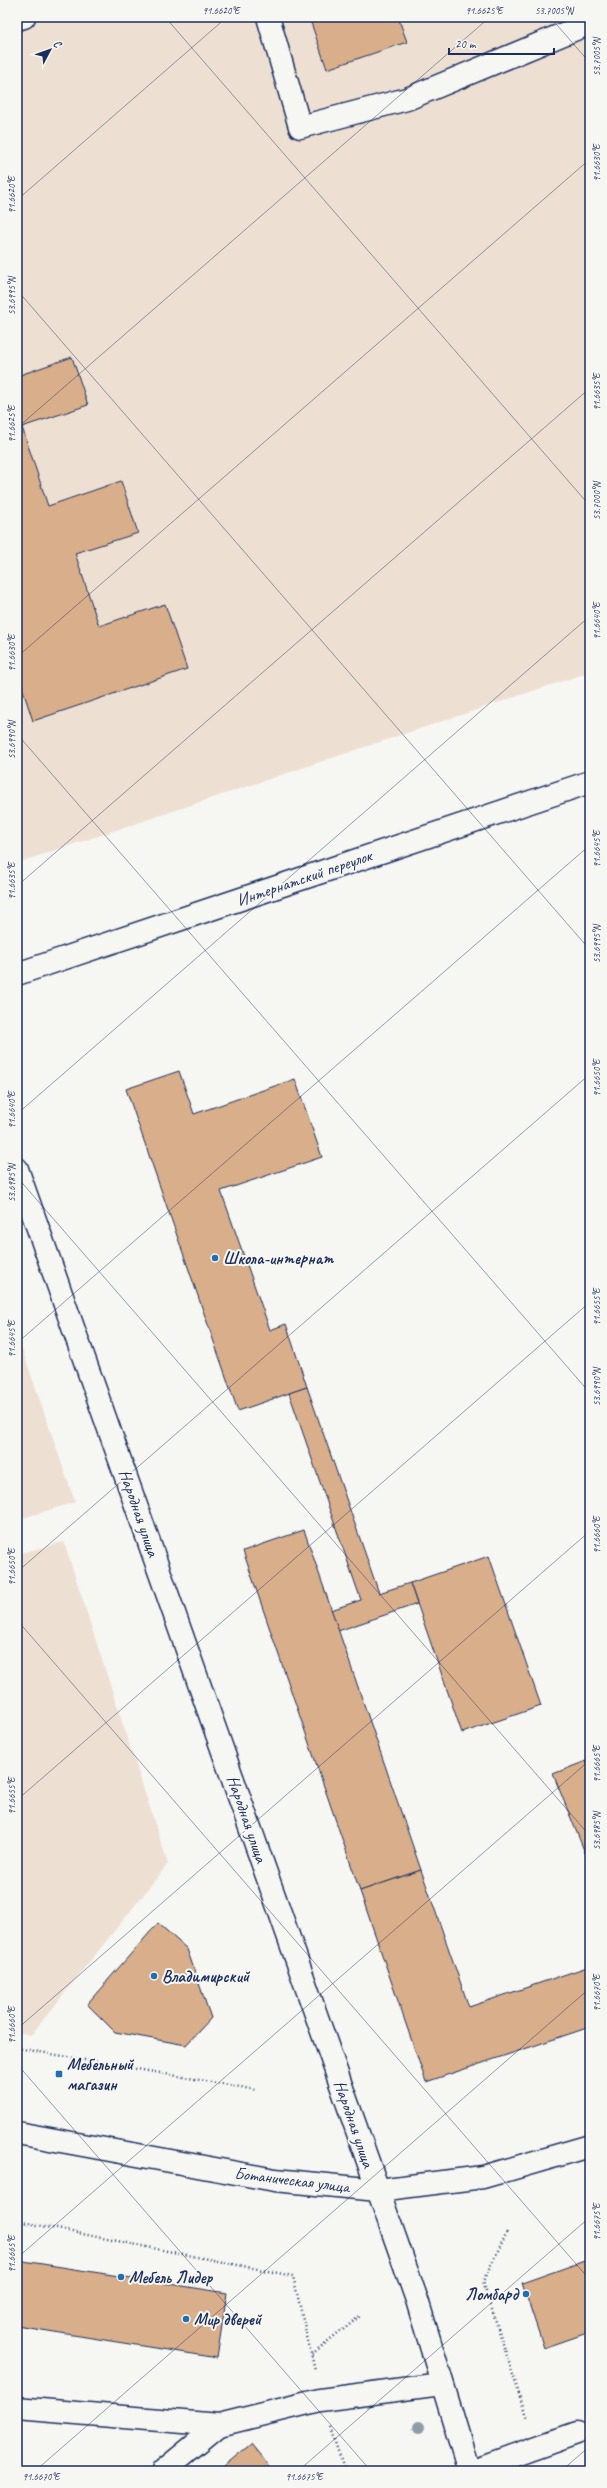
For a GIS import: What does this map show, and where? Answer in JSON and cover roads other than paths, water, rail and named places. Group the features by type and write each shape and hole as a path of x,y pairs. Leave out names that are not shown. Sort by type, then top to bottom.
{"street":[{"path":"17,19 24,17"},
{"path":"268,17 300,127 407,99 590,23"},
{"name":"Интернатский переулок","path":"17,974 590,782"},
{"name":"Народная улица","path":"17,1168 417,2300 441,2384 470,2471"},
{"name":"Ботаническая улица","path":"17,2133 275,2180 378,2190 483,2177 590,2146"},
{"path":"17,2408 219,2425 320,2400 441,2384"},
{"path":"163,2471 219,2425"},
{"path":"470,2471 577,2433"}],"place":[{"name":"Школа-интернат","path":"215,1258"},
{"name":"Владимирский","path":"154,1976"},
{"name":"Мебельный магазин","path":"59,2074"},
{"name":"Мебель Лидер","path":"121,2277"},
{"name":"Ломбард","path":"526,2294"},
{"name":"Мир дверей","path":"186,2319"}]}
